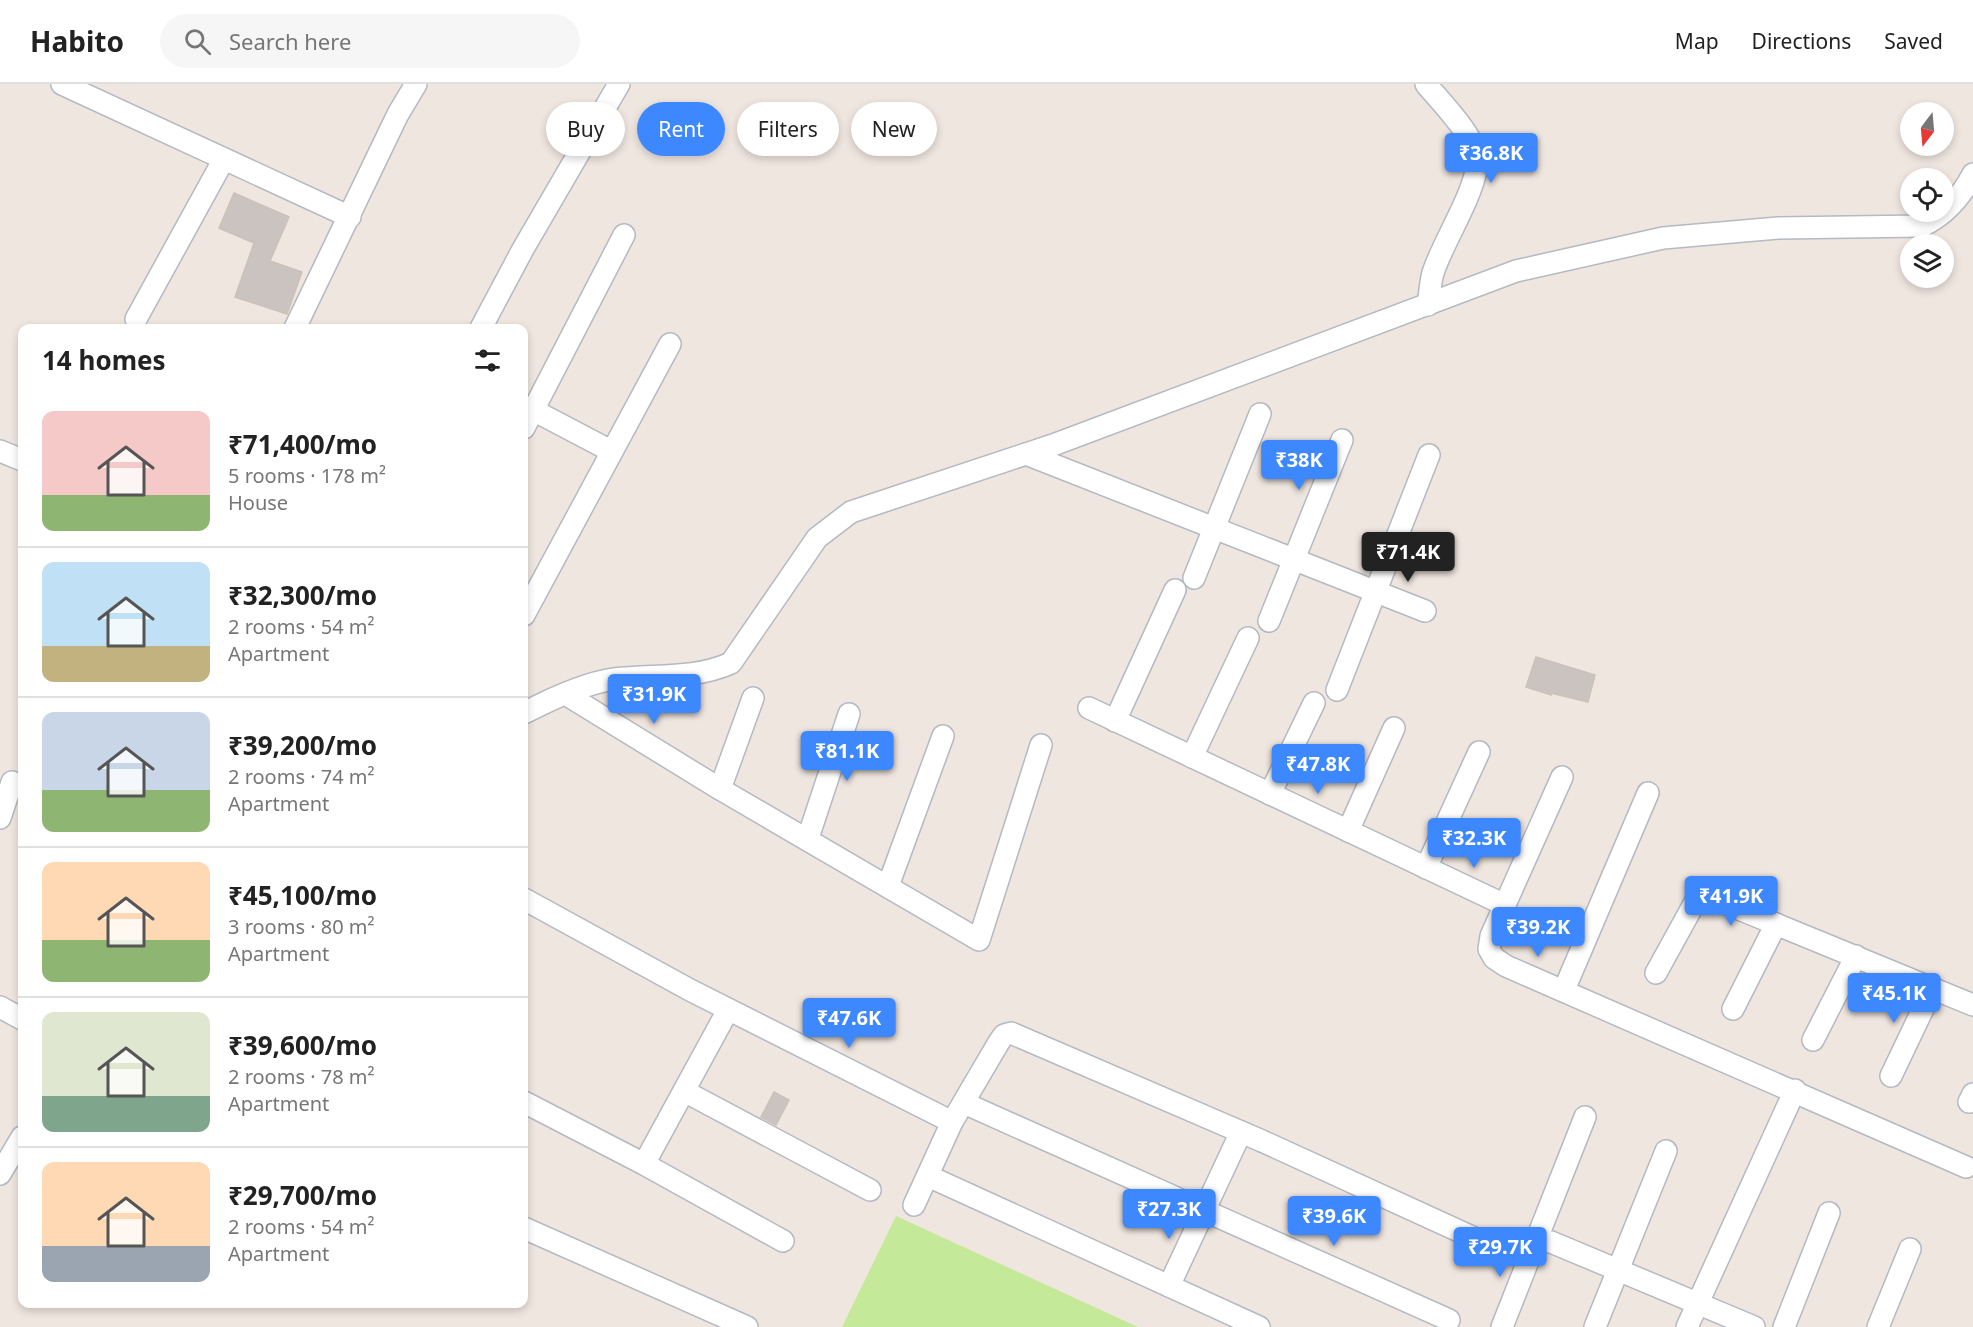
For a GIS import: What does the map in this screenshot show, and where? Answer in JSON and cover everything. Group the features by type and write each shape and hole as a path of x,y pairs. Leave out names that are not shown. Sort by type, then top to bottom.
{"street":[{"path":"62,84 87,89 224,159 350,217"},
{"path":"297,324 398,114 416,84"},
{"path":"483,324 523,249 619,84"},
{"path":"1425,84 1455,118 1474,148 1478,160 1464,202 1433,272 1428,305"},
{"path":"136,319 224,159"},
{"path":"528,711 612,679 680,676 716,670 731,663 817,538 850,512 1026,454 1516,272 1663,238 1778,228 1922,226 1938,218 1948,209 1973,174"},
{"path":"611,451 528,419 624,235"},
{"path":"528,607 670,344"},
{"path":"1194,578 1260,414"},
{"path":"1269,621 1342,440"},
{"path":"0,451 18,458"},
{"path":"1026,454 1425,611"},
{"path":"1337,690 1429,455"},
{"path":"1115,721 1175,590"},
{"path":"1192,757 1248,638"},
{"path":"567,695 720,789 808,838 978,940 1041,745"},
{"path":"720,789 753,698"},
{"path":"1270,794 1314,703"},
{"path":"1089,708 1505,905"},
{"path":"808,838 849,714"},
{"path":"1348,831 1394,728"},
{"path":"888,886 943,736"},
{"path":"1426,868 1479,752"},
{"path":"1562,777 1491,936 1489,949 1494,958 1506,966 1795,1090 1966,1167"},
{"path":"0,818 12,782"},
{"path":"1564,990 1648,793"},
{"path":"1656,973 1700,893 1973,1005"},
{"path":"528,901 728,1010 952,1122"},
{"path":"1733,1009 1776,924"},
{"path":"1813,1040 1856,956"},
{"path":"1891,1076 1933,988"},
{"path":"0,1007 18,1017"},
{"path":"644,1164 728,1010"},
{"path":"914,1206 952,1122 999,1042 1004,1035 1011,1033 1241,1132 1507,1253 1522,1253 1535,1243 1551,1242 1754,1327"},
{"path":"1687,1327 1795,1090"},
{"path":"684,1091 870,1190"},
{"path":"963,1103 1449,1320"},
{"path":"528,1104 644,1164 783,1241"},
{"path":"1502,1327 1585,1118"},
{"path":"1169,1286 1241,1132"},
{"path":"0,1174 18,1144"},
{"path":"1595,1327 1666,1151"},
{"path":"928,1176 1259,1327"},
{"path":"1784,1327 1829,1213"},
{"path":"528,1230 747,1327"},
{"path":"1878,1327 1910,1249"}],"green space":[{"path":"896,1216 1138,1327 842,1327"}],"building":[{"path":"234,193 289,217 270,261 302,272 287,314 235,297 254,243 219,228"},
{"path":"1536,657 1595,675 1588,702 1551,693 1551,695 1526,687"},
{"path":"774,1092 789,1100 776,1125 761,1117"}]}
